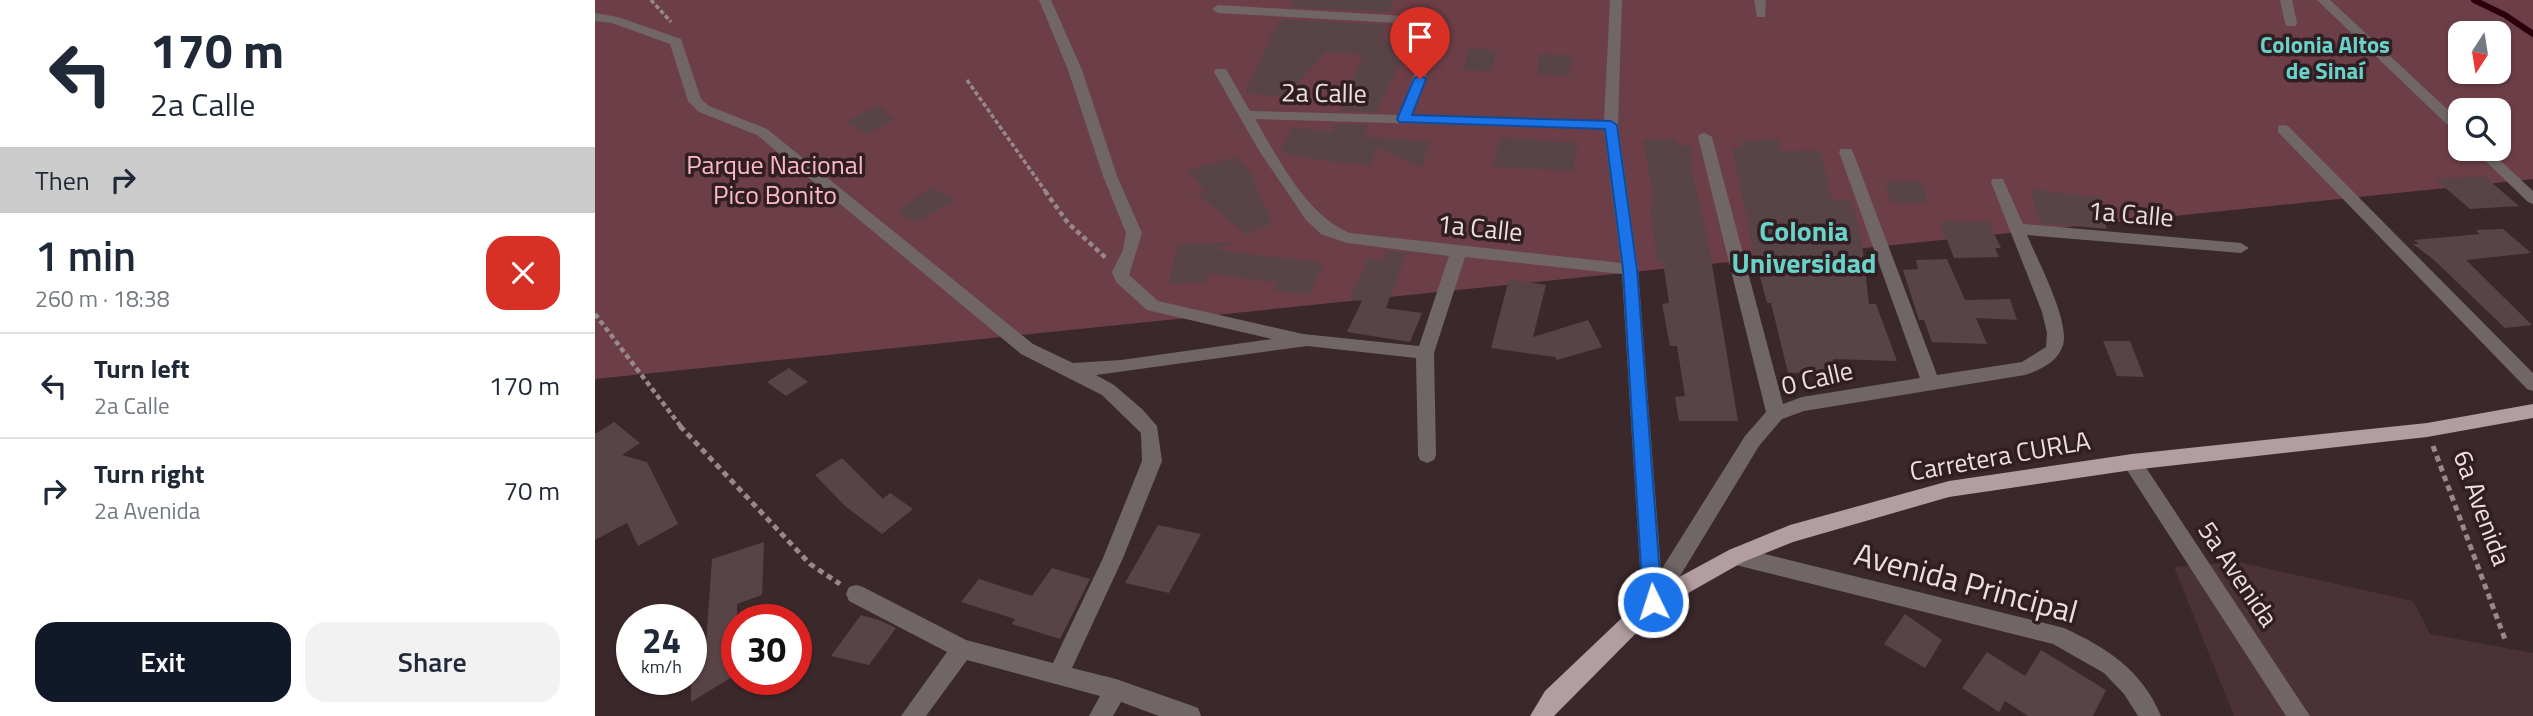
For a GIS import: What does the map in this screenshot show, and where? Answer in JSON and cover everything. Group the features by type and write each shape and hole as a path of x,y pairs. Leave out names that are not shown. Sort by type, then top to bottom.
{"main road":[{"name":"Carretera CURLA","path":"1541,716 1553,699 1653,602 1736,556 1790,534 1948,489 2132,462 2427,430 2533,411"}],"street":[{"path":"1045,0 1076,70 1110,176 1134,233 1131,250 1120,272 1122,278 1153,306 1185,316 1307,341 1425,352"},
{"path":"1616,0 1611,125 1630,269 1653,602"},
{"path":"1760,0 1761,14"},
{"path":"2286,0 2291,23"},
{"path":"2323,0 2448,119"},
{"path":"1218,9 1418,20 1432,26 1436,31 1404,119"},
{"path":"595,17 614,20 677,42 695,101 704,109 762,132 1027,349 1108,390 1136,414 1150,432 1152,461 1113,558 1058,675"},
{"path":"1221,72 1246,115"},
{"name":"2a Calle","path":"1246,115 1611,125"},
{"name":"1a Calle","path":"1246,115 1265,149 1311,216 1327,230 1347,238 1378,243 1630,269"},
{"path":"2283,129 2533,384"},
{"path":"1705,137 1776,414"},
{"path":"1846,152 1931,383"},
{"path":"2492,161 2533,200"},
{"path":"1997,182 2018,229"},
{"name":"1a Calle","path":"2018,229 2241,248"},
{"name":"0 Calle","path":"1653,602 1752,441 1776,414 1812,402 2025,368 2049,359 2056,347 2057,334 2018,229"},
{"path":"1427,455 1425,352 1459,250"},
{"path":"1071,370 1121,367 1307,341"},
{"name":"5a Avenida","path":"2132,462 2299,716"},
{"name":"Avenida Principal","path":"1736,556 2056,635 2100,655 2136,689 2150,716"},
{"path":"856,594 962,649 1115,690 1190,716"},
{"path":"912,716 962,649"},
{"path":"1100,716 1115,690"}],"path":[{"path":"967,80 1068,223 1120,272"},
{"path":"595,314 691,437 810,564 856,594"},
{"name":"6a Avenida","path":"2427,430 2506,642"}],"shaded area":[{"path":"2238,562 2413,601 2430,634 2533,653 2533,716 2234,716 2174,567"}],"green space":[{"name":"Parque Nacional Pico Bonito","path":"595,0 2533,0 2533,179 595,379"}],"building":[{"path":"1294,0 1394,0 1390,12 1290,7"},
{"path":"1282,19 1386,25 1381,40 1410,43 1376,112 1340,111 1363,55 1326,52 1285,97 1245,93 1271,35"},
{"path":"1469,48 1496,50 1493,71 1463,70"},
{"path":"1539,54 1572,55 1570,76 1537,74"},
{"path":"878,105 894,120 867,134 846,122"},
{"path":"1335,124 1369,125 1364,137 1429,141 1422,168 1378,148 1370,165 1319,160 1280,152 1292,127 1331,132"},
{"path":"1500,137 1578,143 1573,171 1493,167"},
{"path":"1675,139 1677,145 1690,146 1692,172 1708,240 1738,421 1679,421 1675,397 1685,396 1677,346 1670,346 1662,304 1669,303 1663,262 1657,262 1650,206 1654,206 1644,140"},
{"path":"1779,139 1780,151 1820,150 1832,200 1852,200 1862,242 1869,304 1876,304 1897,361 1833,359 1836,372 1788,373 1771,303 1767,303 1754,254 1732,148 1743,148 1741,141"},
{"path":"1236,157 1251,174 1272,223 1247,235 1197,194 1204,191 1187,170"},
{"path":"2484,176 2519,206 2470,209 2435,179"},
{"path":"1921,181 1928,203 1891,203 1885,182"},
{"path":"930,188 956,199 917,222 897,213"},
{"path":"2030,189 2099,198 2107,229 2040,223"},
{"path":"1988,221 2001,248 1995,248 1999,257 1954,258 1940,222"},
{"path":"2503,229 2531,253 2466,260 2532,325 2505,328 2434,260 2413,244 2419,244 2414,240 2480,234 2476,230"},
{"path":"1233,242 1216,250 1324,263 1309,295 1273,290 1276,283 1208,273 1206,282 1168,284 1178,244"},
{"path":"1386,251 1407,253 1386,308 1422,313 1410,342 1347,332 1362,301 1350,299 1368,258 1381,261"},
{"path":"1947,259 1965,300 2010,299 2017,320 1976,318 1987,344 1932,342 1924,320 1919,320 1903,270 1918,269 1916,260"},
{"path":"1509,279 1546,285 1533,337 1588,320 1602,347 1557,360 1555,357 1491,348"},
{"path":"2103,341 2130,341 2144,377 2117,376"},
{"path":"789,368 808,382 786,396 767,382"},
{"path":"614,422 640,443 622,455 647,462 678,524 638,546 627,523 595,540 595,434"},
{"path":"842,458 883,499 890,493 913,509 882,534 845,506 815,475"},
{"path":"1158,525 1201,534 1169,593 1125,583"},
{"path":"764,542 762,595 737,604 721,604 721,684 707,692 707,630 712,559"},
{"path":"1052,568 1090,579 1060,639 1012,624 1015,619 961,602 979,579 1032,596"},
{"path":"1905,614 1942,640 1925,668 1884,644"},
{"path":"861,615 896,628 869,665 831,656"},
{"path":"2041,650 2106,690 2093,716 2028,716 2005,701 1999,712 1962,688 1987,652 2025,676"},
{"path":"691,695 702,695 691,702"}],"waterway":[{"path":"2474,0 2505,15 2533,34"}],"district":[{"name":"Colonia Altos de Sinaí","path":"2325,58"},
{"name":"Colonia Universidad","path":"1804,247"}],"route":[{"path":"1420,79 1404,119 1611,125 1630,269 1653,602"}]}
